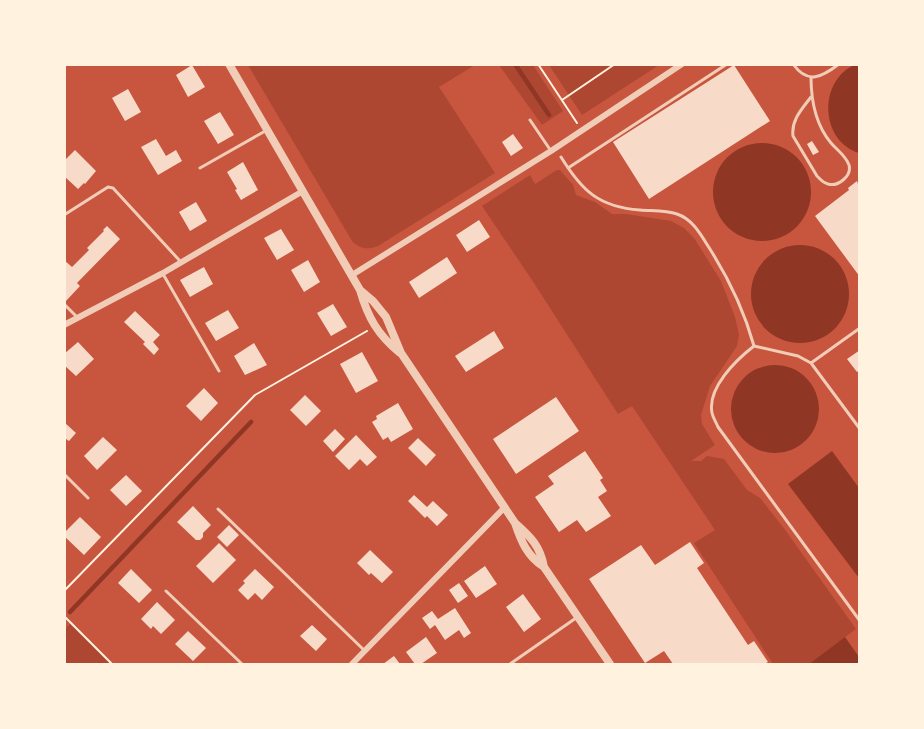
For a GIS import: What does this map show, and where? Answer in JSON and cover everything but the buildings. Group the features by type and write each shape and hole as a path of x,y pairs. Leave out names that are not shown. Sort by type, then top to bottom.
{"street":[{"path":"229,64 360,290 374,326 400,354 505,507 515,523 523,545 534,560 544,567 610,664"},
{"path":"352,276 550,151 682,64"},
{"path":"64,325 181,263 303,190"},
{"path":"360,290 386,317 400,354"},
{"path":"352,664 505,507"}],"lane":[{"path":"568,168 727,64"},
{"path":"793,64 803,76 811,77 820,76 839,64"},
{"path":"811,77 811,97 817,119 828,139 845,157 849,165 847,177 836,185 821,181 793,136 795,118 811,97"},
{"path":"530,120 550,151"},
{"path":"200,168 267,130"},
{"path":"561,157 577,181 602,202 625,209 676,213 689,220 726,273 754,346"},
{"path":"64,215 108,187 113,188 181,263"},
{"path":"163,273 219,371"},
{"path":"64,304 78,318"},
{"path":"811,363 860,328"},
{"path":"754,346 798,356 811,363 860,429"},
{"path":"754,346 729,369 719,384 712,399 712,415 718,427 860,621"},
{"path":"64,474 88,498"},
{"path":"218,509 365,651"},
{"path":"166,591 242,664"},
{"path":"510,664 578,617"}],"path":[{"path":"538,64 582,130"},
{"path":"562,100 615,64"},
{"path":"64,591 255,395 374,326"},
{"path":"64,616 112,664"}],"shaded area":[{"path":"248,65 475,65 439,87 495,173 378,246 367,248 358,246 352,241"},
{"path":"499,65 533,65 563,111 542,125"},
{"path":"549,65 659,65 582,115"},
{"path":"854,65 859,65 859,153 846,146 837,137 828,111 829,97 834,84 842,73"},
{"path":"762,143 781,147 797,157 807,173 811,192 807,211 797,227 781,237 762,241 743,237 727,227 717,211 713,192 717,173 727,157 743,147"},
{"path":"560,170 573,185 576,195 595,202 612,214 671,221 684,228 694,238 721,281 735,317 739,335 737,346 710,386 701,415 702,424 715,445 691,461 701,461 707,456 724,459 747,490 760,498 783,527 856,629 809,664 773,664 694,543 715,530 632,406 618,414 482,206 530,175 535,184"},
{"path":"800,245 819,249 835,259 845,275 849,294 845,313 835,329 819,339 800,343 781,339 765,329 755,313 751,294 755,275 765,259 781,249"},
{"path":"766,365 784,365 800,372 812,384 819,400 819,418 812,434 800,446 784,453 766,453 750,446 738,434 731,418 731,400 738,384 750,372"},
{"path":"832,451 859,488 859,578 788,484"},
{"path":"70,624 110,664 65,664 65,629"},
{"path":"845,637 859,657 859,664 809,664"}],"waterway":[{"path":"515,64 549,115"},
{"path":"70,612 251,422"}]}
